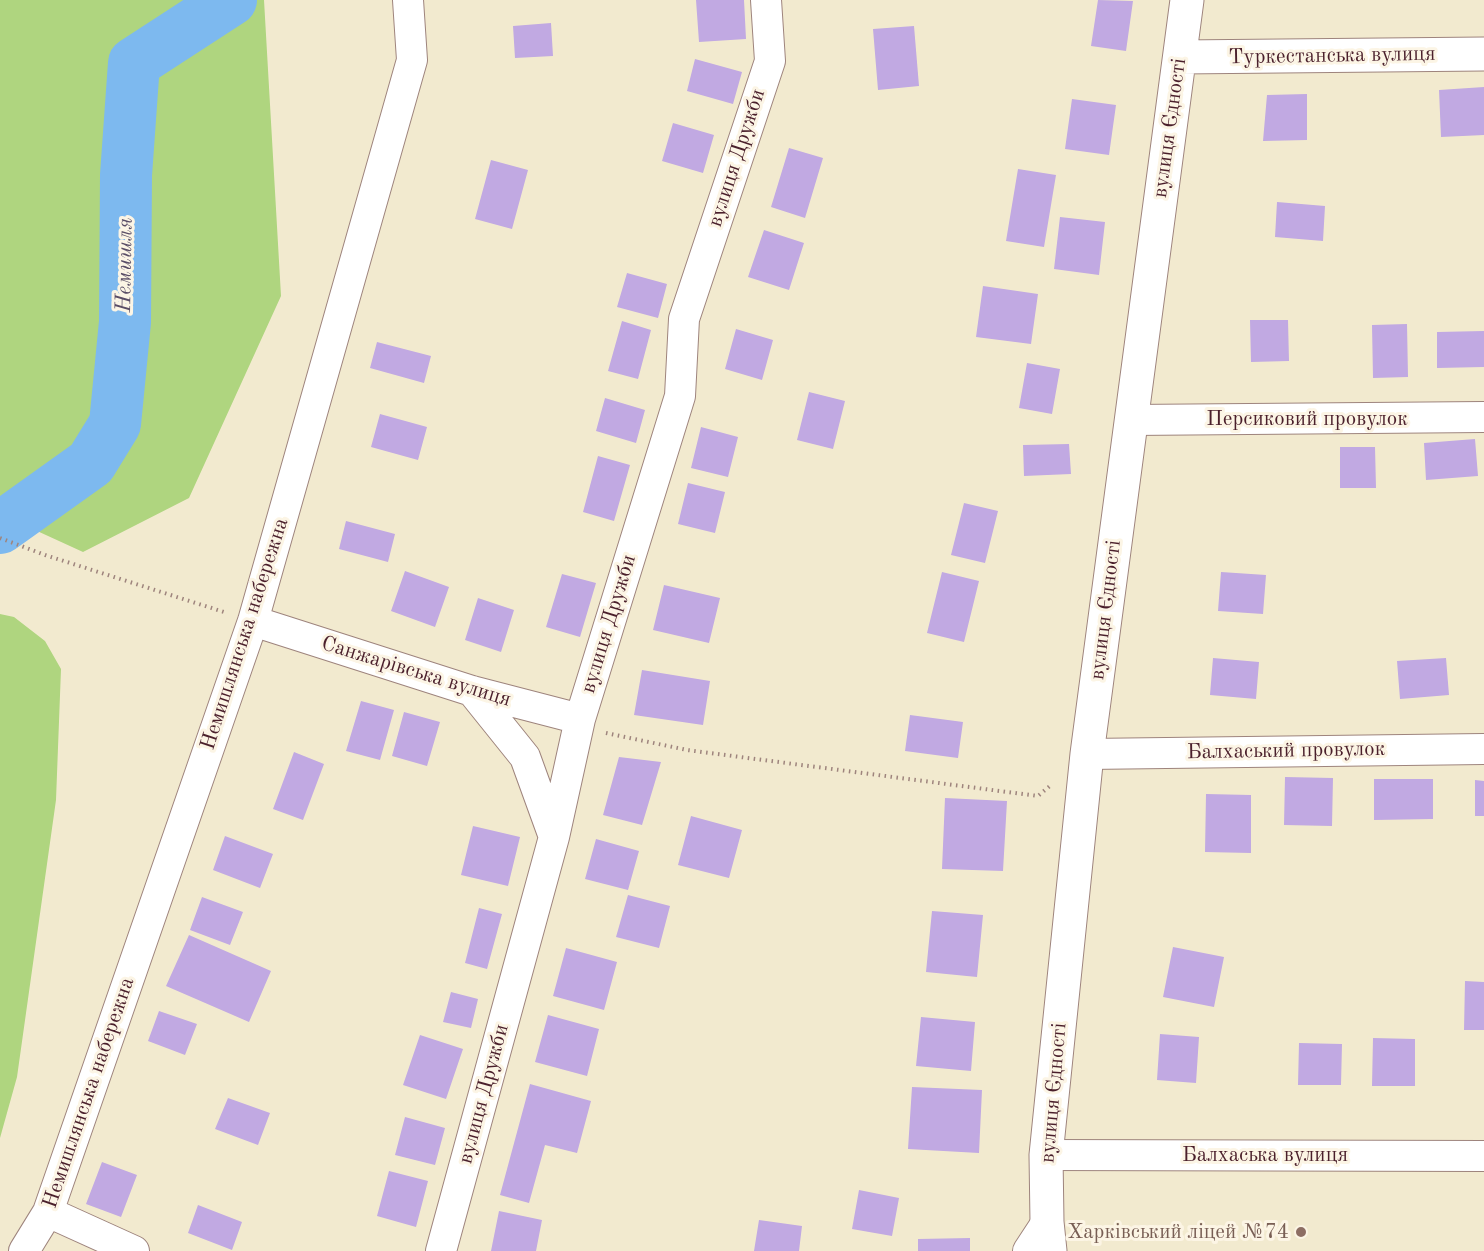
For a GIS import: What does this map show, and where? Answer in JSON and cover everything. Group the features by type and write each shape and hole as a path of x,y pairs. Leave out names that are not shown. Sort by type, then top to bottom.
{"main road":[{"name":"вулиця Єдності","path":"1048,1236 1046,1155 1088,754 1187,0"},
{"name":"Туркестанська вулиця","path":"1180,57 1484,54"}],"street":[{"name":"Немишлянська набережна","path":"24,1251 48,1212 253,621 412,60 408,0"},
{"name":"вулиця Дружби","path":"441,1251 554,837 580,719 680,396 684,319 770,61 766,0"},
{"name":"Персиковий провулок","path":"1131,420 1484,417"},
{"name":"Санжарівська вулиця","path":"253,621 472,691 580,719"},
{"path":"472,691 525,758 554,837"},
{"name":"Балхаський провулок","path":"1088,754 1484,749"},
{"name":"Балхаська вулиця","path":"1046,1155 1484,1156"},
{"path":"48,1212 134,1251"},
{"name":"вулиця Єдності","path":"1028,1251 1048,1236"}],"path":[{"path":"0,538 45,555 253,621"},
{"path":"580,719 596,731 687,750 1038,796 1088,754"}],"green space":[{"path":"0,0 264,0 281,296 189,498 83,552 0,514"},
{"path":"0,614 14,617 45,641 61,669 56,800 17,1077 0,1138"}],"building":[{"path":"696,0 744,0 746,39 699,42"},
{"path":"1098,0 1133,1 1126,51 1091,46"},
{"path":"551,23 553,56 515,58 513,26"},
{"path":"914,26 919,86 878,90 873,29"},
{"path":"695,59 742,72 733,104 687,91"},
{"path":"1484,87 1484,135 1441,137 1439,90"},
{"path":"1307,94 1307,140 1263,141 1267,95"},
{"path":"1072,99 1116,105 1109,155 1065,149"},
{"path":"673,123 714,135 703,173 662,161"},
{"path":"789,148 823,158 805,218 771,207"},
{"path":"491,160 528,170 512,229 475,219"},
{"path":"1018,169 1056,175 1044,247 1006,241"},
{"path":"1277,202 1325,206 1323,241 1275,237"},
{"path":"1060,217 1105,222 1099,275 1054,269"},
{"path":"764,230 804,243 789,290 748,277"},
{"path":"627,273 667,284 658,318 617,307"},
{"path":"983,286 1038,294 1031,344 976,337"},
{"path":"1250,320 1288,320 1289,361 1251,362"},
{"path":"622,321 651,330 638,379 608,371"},
{"path":"1407,324 1408,377 1373,378 1372,325"},
{"path":"736,329 773,340 762,380 725,369"},
{"path":"1484,331 1484,367 1437,368 1437,332"},
{"path":"377,342 431,356 424,383 370,368"},
{"path":"1027,363 1060,369 1052,414 1019,408"},
{"path":"809,392 845,401 833,449 797,440"},
{"path":"605,398 645,410 636,443 596,431"},
{"path":"380,414 427,427 418,460 371,447"},
{"path":"701,427 738,437 728,477 691,468"},
{"path":"1475,439 1478,476 1426,480 1424,443"},
{"path":"1069,444 1071,474 1024,476 1023,445"},
{"path":"1340,447 1375,447 1376,488 1340,488"},
{"path":"598,456 630,465 614,521 583,512"},
{"path":"688,483 725,492 715,533 678,524"},
{"path":"964,503 998,511 985,563 951,555"},
{"path":"346,521 395,534 388,562 339,549"},
{"path":"405,571 449,587 435,627 391,611"},
{"path":"942,572 979,581 964,642 927,633"},
{"path":"1221,572 1266,575 1263,614 1218,611"},
{"path":"562,574 596,583 580,637 546,627"},
{"path":"664,585 720,598 709,643 653,630"},
{"path":"478,598 514,610 501,652 465,640"},
{"path":"1213,658 1259,662 1256,699 1210,695"},
{"path":"1446,658 1449,695 1400,699 1397,661"},
{"path":"642,670 710,681 703,725 634,715"},
{"path":"361,701 394,710 380,760 346,751"},
{"path":"404,712 440,722 427,766 392,756"},
{"path":"910,715 963,722 958,758 905,751"},
{"path":"294,752 324,764 303,820 273,809"},
{"path":"619,757 661,762 642,825 603,815"},
{"path":"1285,777 1333,778 1332,826 1284,825"},
{"path":"1374,779 1433,779 1433,819 1374,820"},
{"path":"1475,780 1484,781 1484,816 1475,816"},
{"path":"1206,794 1251,795 1251,853 1205,852"},
{"path":"945,798 1007,801 1003,871 942,869"},
{"path":"691,816 742,830 729,878 678,865"},
{"path":"473,826 520,837 508,886 461,875"},
{"path":"225,836 273,854 260,888 213,870"},
{"path":"596,839 639,851 628,890 585,879"},
{"path":"628,895 670,906 659,948 616,937"},
{"path":"202,897 243,912 230,945 190,930"},
{"path":"479,908 502,914 487,969 465,963"},
{"path":"932,911 983,915 977,977 926,972"},
{"path":"189,935 271,971 249,1022 166,986"},
{"path":"1173,947 1224,957 1214,1007 1163,997"},
{"path":"566,948 617,962 604,1010 553,996"},
{"path":"1465,981 1484,982 1484,1030 1464,1030"},
{"path":"451,992 478,999 471,1028 443,1022"},
{"path":"159,1011 197,1024 185,1055 148,1041"},
{"path":"548,1015 599,1029 587,1076 535,1062"},
{"path":"921,1017 975,1022 971,1071 916,1066"},
{"path":"1160,1034 1199,1037 1196,1083 1157,1080"},
{"path":"420,1035 463,1049 446,1099 403,1085"},
{"path":"1373,1038 1415,1039 1415,1086 1372,1086"},
{"path":"1299,1043 1342,1044 1341,1085 1298,1085"},
{"path":"530,1084 591,1101 577,1153 545,1145 529,1203 500,1195"},
{"path":"912,1087 982,1090 979,1153 908,1149"},
{"path":"228,1098 270,1113 258,1145 215,1129"},
{"path":"405,1117 445,1128 435,1165 395,1155"},
{"path":"102,1162 137,1175 121,1217 86,1204"},
{"path":"389,1171 428,1181 416,1227 377,1216"},
{"path":"859,1190 899,1198 892,1236 852,1229"},
{"path":"198,1205 242,1222 232,1250 188,1233"},
{"path":"499,1211 542,1220 536,1251 491,1251"},
{"path":"759,1220 802,1226 799,1251 754,1251"},
{"path":"970,1238 970,1251 918,1251 918,1239"}],"waterway":[{"name":"Немишля","path":"0,528 91,463 115,424 125,322 126,175 134,63 231,0"}],"place":[{"name":"Харківський ліцей №74","path":"1301,1232"}]}
